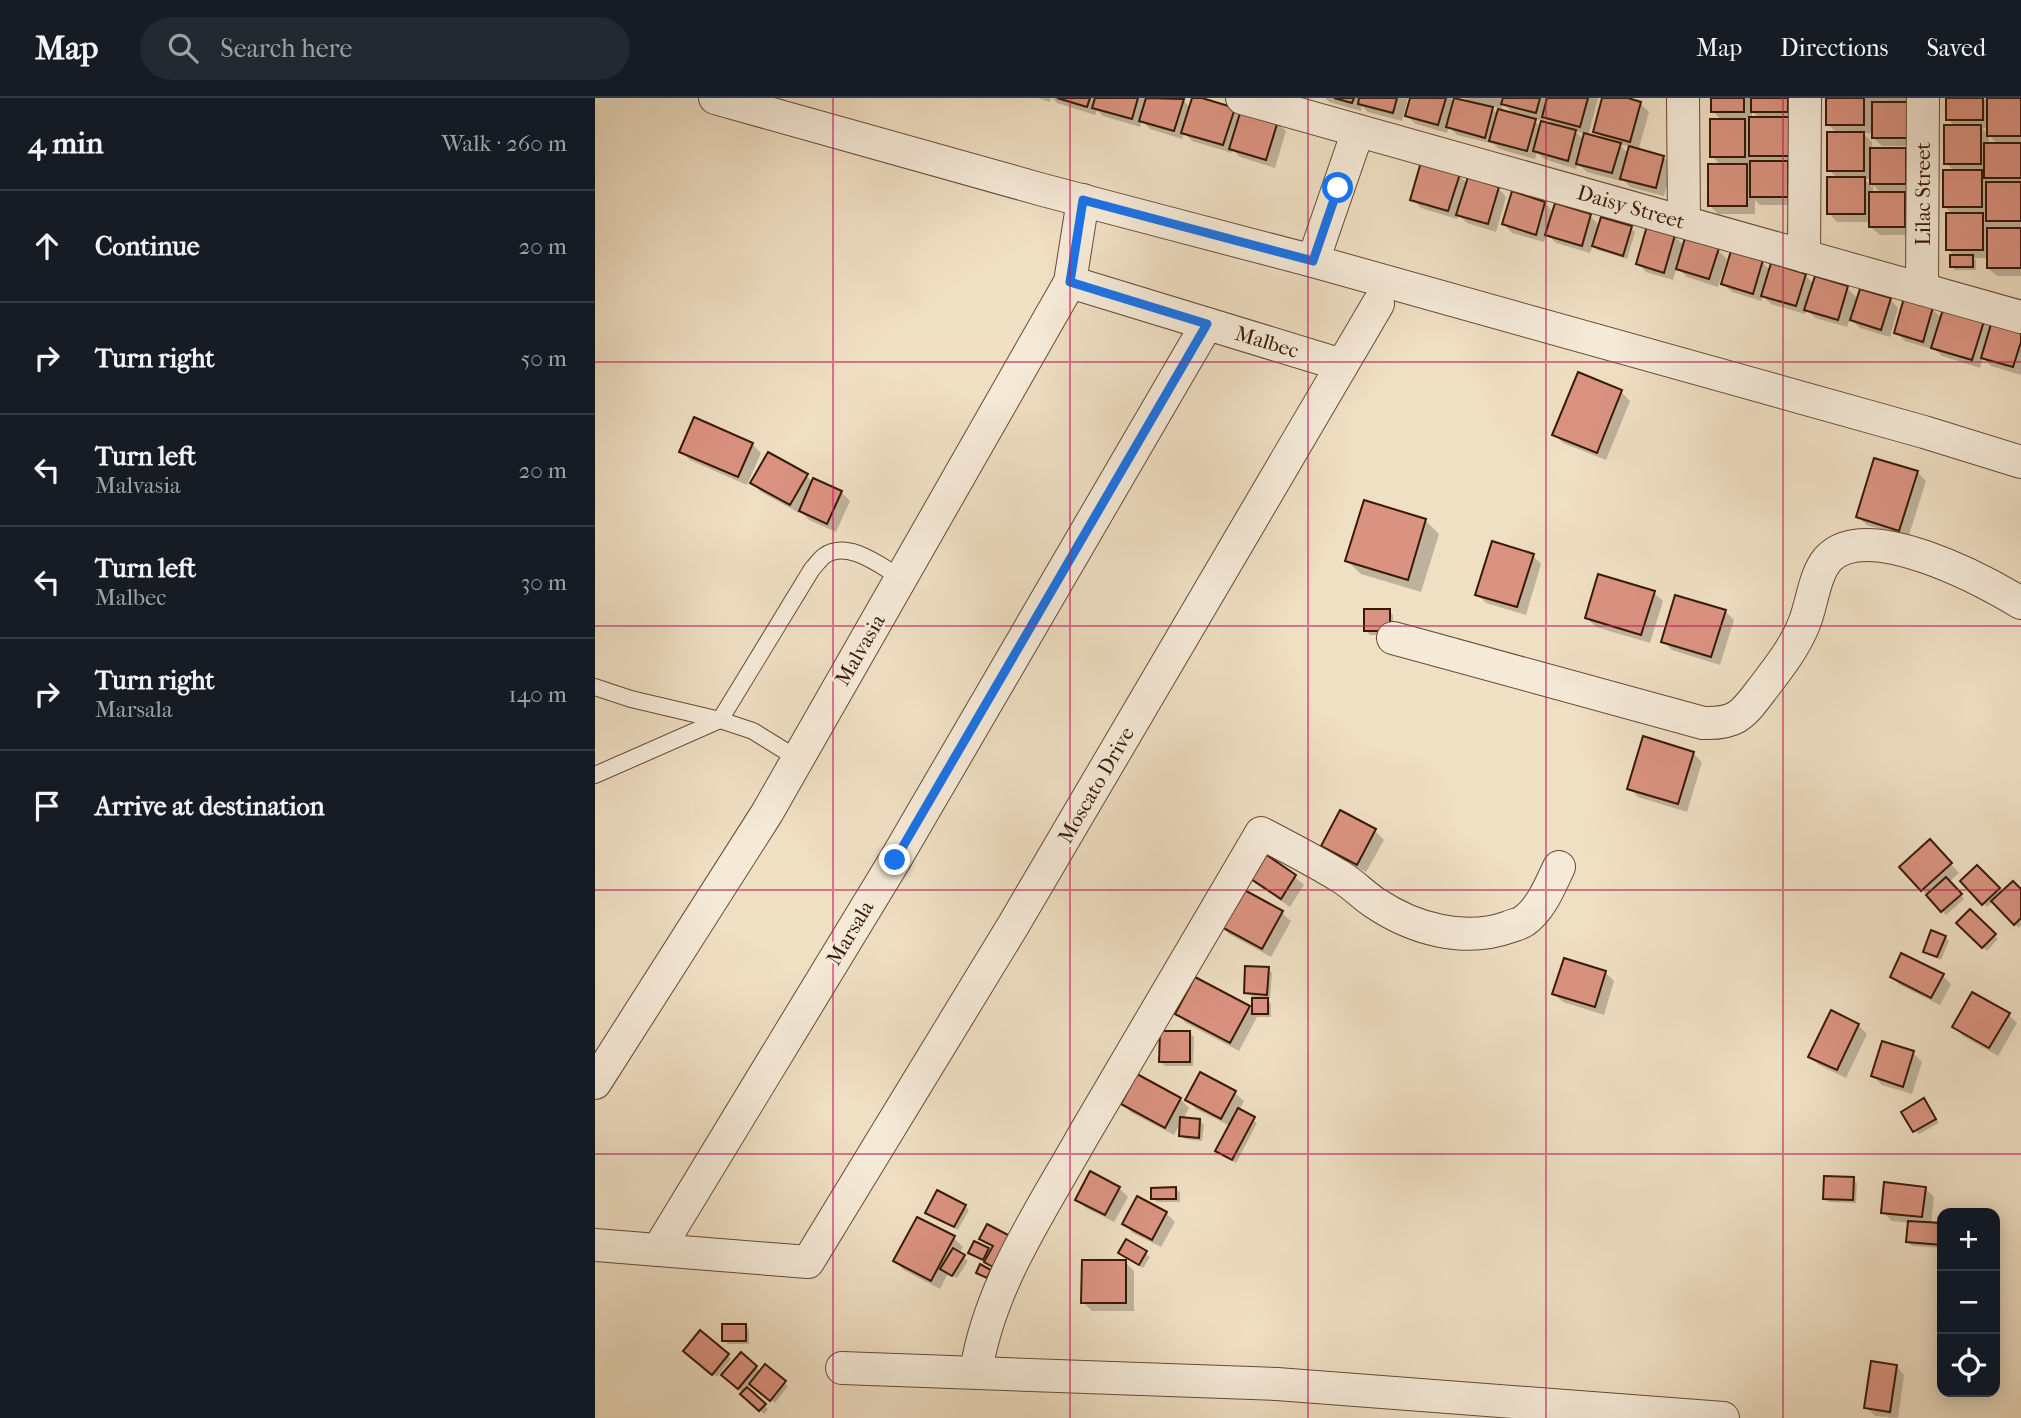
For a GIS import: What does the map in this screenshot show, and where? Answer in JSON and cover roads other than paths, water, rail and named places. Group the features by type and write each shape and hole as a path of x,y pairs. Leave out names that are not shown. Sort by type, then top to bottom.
{"street":[{"path":"715,98 1313,261 2021,462"},
{"name":"Daisy Street","path":"1242,98 2021,317"},
{"path":"1683,98 1684,222"},
{"path":"1804,256 1805,98"},
{"name":"Lilac Street","path":"1922,289 1923,98"},
{"path":"1313,261 1358,131"},
{"name":"Malvasia","path":"595,1083 767,813 1070,282 1083,200"},
{"name":"Malbec","path":"1070,282 1342,365"},
{"name":"Moscato Drive","path":"658,1250 807,1262 1014,924 1378,304"},
{"name":"Marsala","path":"658,1250 895,860 1207,324"},
{"path":"1393,638 1703,723 1717,723 1728,722 1740,716 1776,672 1803,627 1821,571 1827,560 1838,551 1852,546 1869,545 1918,555 1988,583 2021,603"},
{"path":"976,1372 992,1307 1016,1257 1137,1043 1261,833 1351,883 1375,903 1406,919 1434,930 1465,935 1497,931 1524,921 1541,902 1559,867"},
{"path":"595,1245 658,1250"},
{"path":"842,1368 1277,1384 1723,1418"}],"lane":[{"path":"595,775 720,720 813,569 826,555 845,551 862,555 901,578"},
{"path":"595,687 753,731 798,759"}]}
